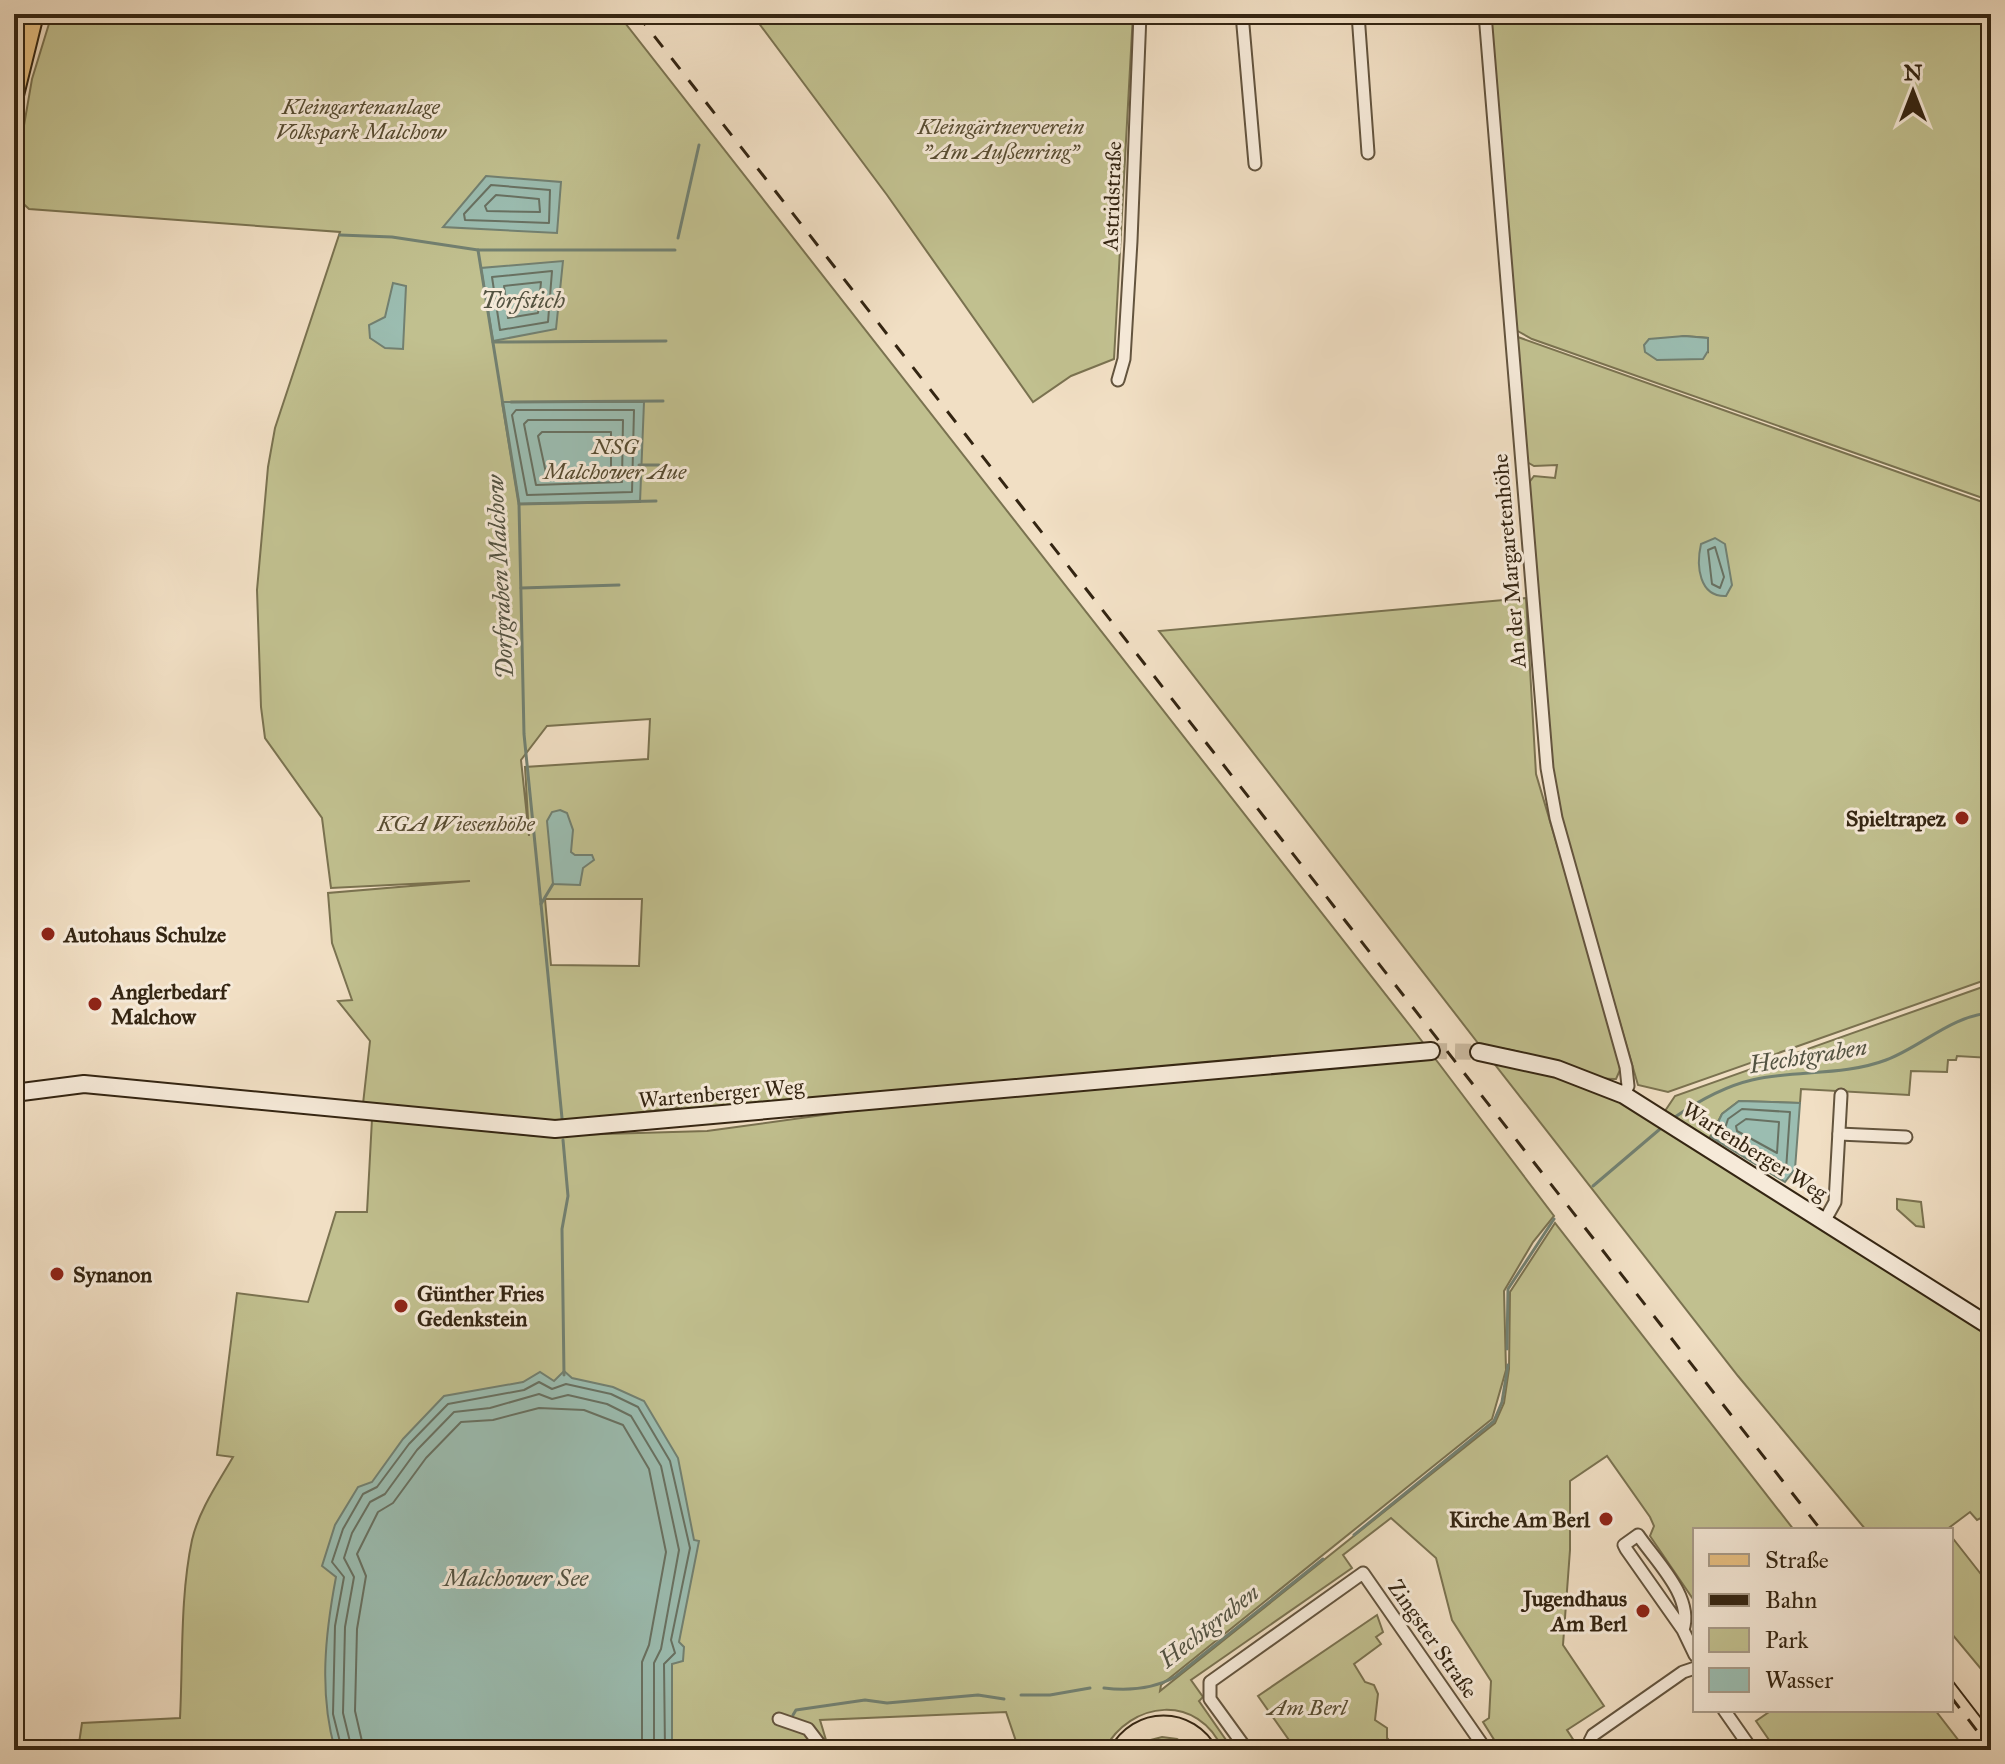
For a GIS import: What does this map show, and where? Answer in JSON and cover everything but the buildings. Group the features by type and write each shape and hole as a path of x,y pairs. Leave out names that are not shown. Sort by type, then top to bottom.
{"main road":[{"path":"14,95 34,14"},
{"name":"Wartenberger Weg","path":"14,1093 84,1084 555,1129 1431,1051"},
{"name":"Wartenberger Weg","path":"1479,1052 1557,1069 1624,1095 1991,1327"}],"street":[{"name":"Astridstraße","path":"1118,380 1124,359 1130,268 1140,14"},
{"path":"1242,14 1255,164"},
{"path":"1358,14 1368,153"},
{"name":"An der Margaretenhöhe","path":"1485,14 1547,768 1556,818 1626,1067 1628,1086 1624,1095"},
{"path":"1825,1220 1835,1202 1841,1095"},
{"path":"1839,1134 1906,1137"},
{"path":"1683,1630 1687,1616 1681,1597 1638,1535 1624,1545 1683,1630 1693,1652"},
{"name":"Zingster Straße","path":"1247,1750 1210,1699 1210,1682 1363,1573 1486,1750"},
{"path":"1594,1750 1590,1741 1593,1735 1683,1672 1693,1670"},
{"path":"1725,1712 1752,1750"},
{"path":"779,1719 808,1729 824,1750"}],"green space":[{"path":"52,14 618,14 1415,1032 1554,1216 1533,1242 1504,1291 1506,1370 1492,1419 1161,1685 1160,1691 1495,1423 1504,1403 1509,1369 1510,1292 1555,1223 1792,1528 1693,1528 1693,1599 1650,1536 1654,1526 1650,1517 1607,1456 1570,1481 1570,1550 1563,1645 1604,1706 1567,1730 1580,1750 1495,1750 1498,1746 1483,1722 1489,1718 1491,1681 1452,1620 1436,1558 1391,1518 1343,1555 1352,1568 1191,1680 1203,1697 1199,1701 1233,1750 1223,1750 1212,1732 1198,1719 1181,1712 1164,1710 1130,1721 1116,1733 1104,1750 1019,1750 1006,1712 820,1720 829,1750 78,1750 82,1723 180,1718 184,1606 192,1540 204,1507 233,1457 217,1455 237,1293 308,1302 336,1212 367,1212 372,1119 536,1136 707,1131 852,1111 851,1098 681,1113 681,1107 558,1123 363,1104 370,1041 338,1001 352,1000 332,943 328,893 470,881 331,888 322,818 265,738 257,590 268,467 275,428 340,232 29,209 14,195 32,79","holes":["650,719 648,759 525,767 529,836 521,760 547,726","545,899 642,899 639,966 551,965"]},
{"name":"Kleingärtnerverein \"Am Außenring\"","path":"752,14 1133,14 1114,359 1071,376 1033,402 887,195"},
{"path":"1489,14 1991,14 1991,501 1532,339 1514,329","holes":["1684,336 1708,338 1708,352 1675,338"]},
{"path":"1515,336 1991,505 1991,978 1668,1092 1638,1085 1563,827 1550,756 1528,484 1534,476 1555,478 1557,465 1534,466 1527,462"},
{"path":"1526,598 1536,774 1615,1040 1620,1070 1616,1079 1585,1074 1517,1051 1481,1047 1159,631"},
{"path":"1991,984 1991,1058 1957,1056 1956,1060 1948,1060 1947,1072 1911,1071 1909,1095 1801,1089 1800,1103 1739,1101 1722,1114 1709,1139 1665,1111 1675,1096"},
{"path":"1493,1062 1566,1078 1632,1105 1990,1334 1991,1513 1977,1520 1970,1512 1949,1528 1864,1528 1738,1376"},
{"path":"1897,1199 1921,1202 1924,1227 1916,1226 1897,1209"},
{"path":"1953,1539 1991,1587 1991,1681 1953,1635"},
{"name":"Am Berl","path":"1377,1615 1383,1632 1376,1637 1381,1644 1354,1664 1365,1682 1374,1685 1378,1694 1375,1720 1387,1728 1387,1738 1398,1750 1296,1750 1258,1696"},
{"path":"1769,1712 1937,1712 1966,1750 1776,1750 1756,1721"},
{"path":"1162,1737 1177,1739 1193,1750 1136,1750 1147,1741"}],"water":[{"name":"Torfstich","path":"486,176 561,182 557,233 443,227"},
{"name":"Torfstich","path":"563,261 556,329 493,341 481,268"},
{"path":"393,283 406,286 403,349 385,348 370,338 369,325 385,317"},
{"path":"1684,336 1708,338 1708,351 1703,359 1657,360 1645,352 1644,345 1649,339"},
{"path":"502,402 644,402 640,502 519,504"},
{"path":"1715,538 1725,544 1732,585 1726,596 1717,595 1705,586 1700,570 1701,544"},
{"path":"560,810 567,813 573,830 571,852 575,855 592,855 594,860 583,868 580,885 553,884 547,821 552,812"},
{"path":"1739,1101 1800,1103 1795,1169 1785,1182 1711,1137 1722,1114"},
{"name":"Malchower See","path":"564,1371 572,1378 613,1387 644,1401 678,1458 694,1540 699,1541 679,1642 684,1647 683,1661 672,1664 672,1750 335,1750 327,1707 325,1664 336,1577 322,1566 335,1525 358,1487 372,1482 403,1439 444,1396 523,1382 540,1372 554,1381"}],"waterway":[{"name":"Dorfgraben Malchow","path":"678,238 699,145"},
{"path":"340,235 392,237 478,250 675,250"},
{"name":"Dorfgraben Malchow","path":"478,250 519,504 524,734 541,904"},
{"path":"493,342 666,341"},
{"path":"511,402 663,401"},
{"path":"639,465 659,465"},
{"path":"519,504 656,501"},
{"path":"521,588 619,585"},
{"name":"Dorfgraben Malchow","path":"553,884 541,904 562,1118"},
{"name":"Hechtgraben","path":"1675,1117 1712,1095 1752,1080 1836,1071 1886,1060 1963,1019 1991,1013"},
{"name":"Hechtgraben","path":"1593,1186 1660,1129"},
{"name":"Dorfgraben Malchow","path":"563,1140 568,1196 562,1229 564,1375"},
{"name":"Hechtgraben","path":"1507,1349 1508,1289 1554,1219"},
{"name":"Hechtgraben","path":"1354,1535 1494,1421 1502,1402 1508,1365"},
{"name":"Hechtgraben","path":"1104,1688 1141,1688 1175,1677 1323,1559"},
{"name":"Hechtgraben","path":"1021,1695 1050,1695 1090,1688"},
{"name":"Hechtgraben","path":"793,1715 796,1710 865,1700 887,1703 978,1695 1004,1699"}],"tunnel":[{"path":"1431,1051 1479,1052"}],"tram line":[{"path":"1953,1682 1991,1731"},
{"path":"1109,1750 1133,1724 1164,1716 1194,1724 1218,1750"}],"railway":[{"path":"637,14 1819,1528"},
{"path":"1953,1700 1991,1749"}],"place":[{"name":"Spieltrapez","path":"1962,818"},
{"name":"Autohaus Schulze","path":"48,934"},
{"name":"Anglerbedarf Malchow","path":"95,1004"},
{"name":"Synanon","path":"57,1274"},
{"name":"Günther Fries Gedenkstein","path":"401,1306"},
{"name":"Kirche Am Berl","path":"1606,1519"},
{"name":"Jugendhaus Am Berl","path":"1643,1611"}],"park label":[{"name":"Kleingartenanlage Volkspark Malchow","path":"361,118"},
{"name":"NSG Malchower Aue","path":"615,458"},
{"name":"KGA Wiesenhöhe","path":"456,823"}]}
